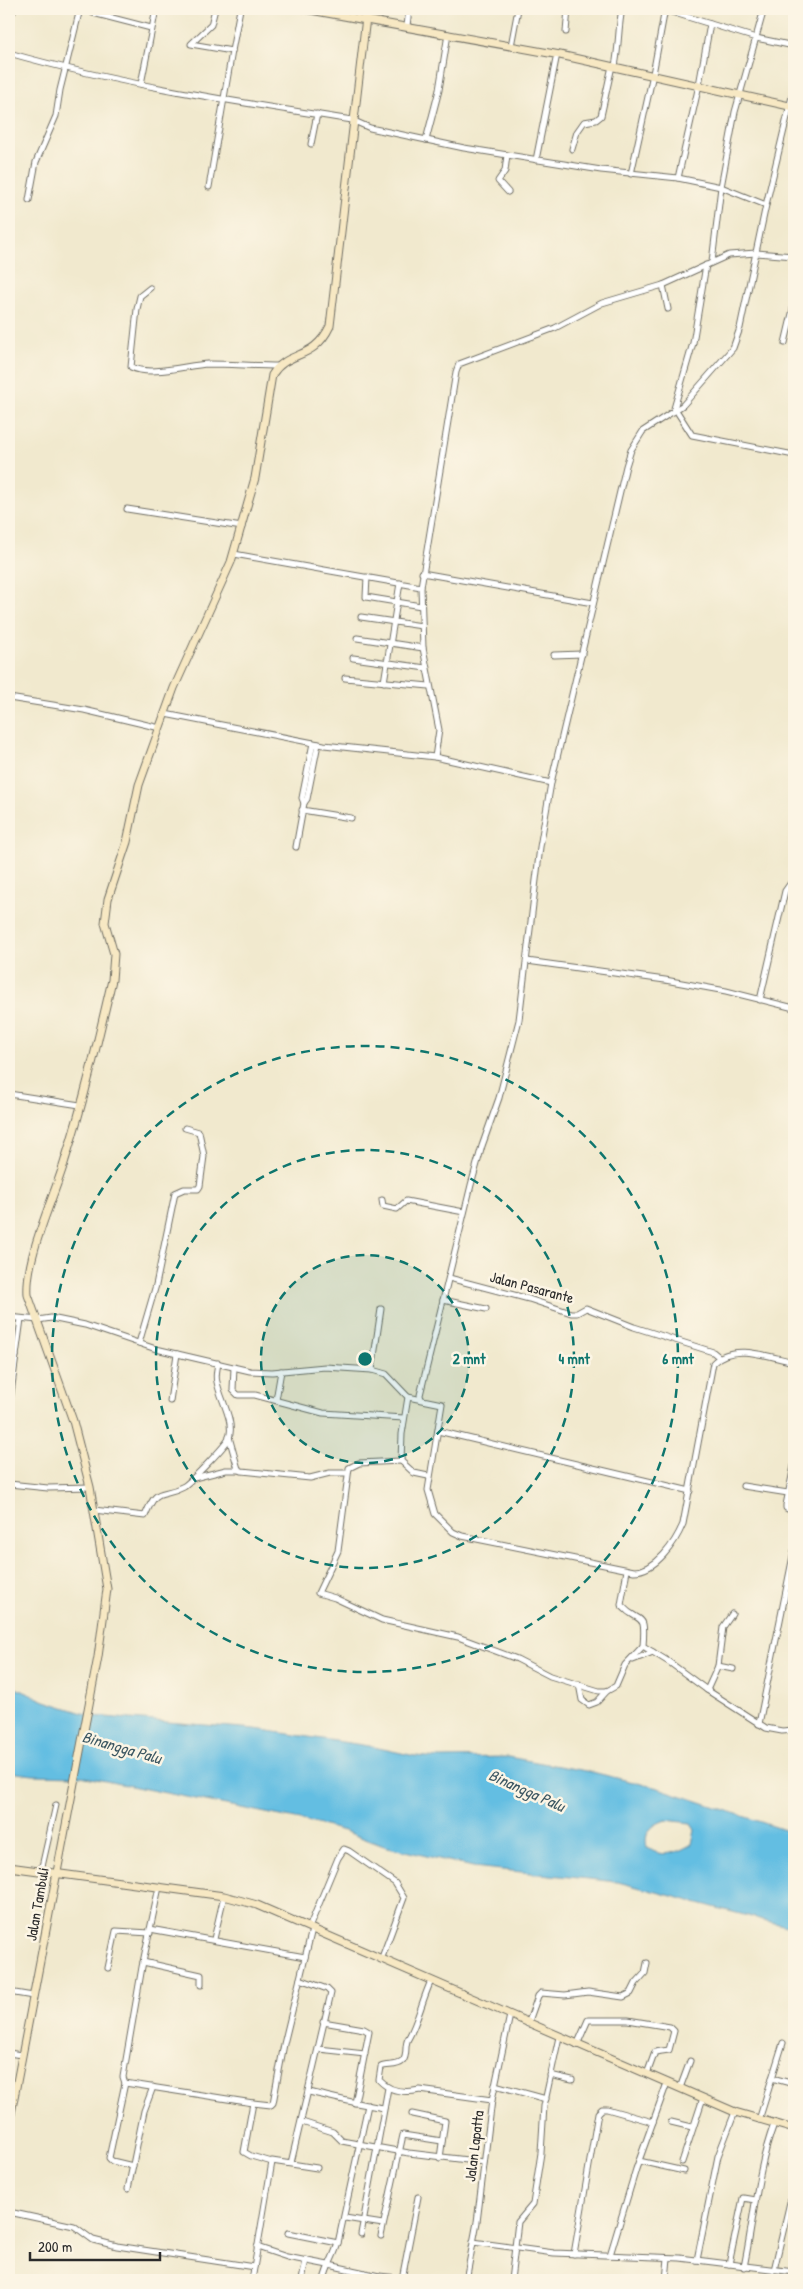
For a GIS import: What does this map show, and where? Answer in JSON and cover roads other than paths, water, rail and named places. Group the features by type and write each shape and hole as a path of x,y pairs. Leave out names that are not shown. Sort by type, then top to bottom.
{"street":[{"path":"9,17 15,9"},
{"path":"29,200 36,162 56,116 80,9"},
{"path":"141,84 156,9"},
{"path":"215,9 211,25 192,44 232,51"},
{"path":"209,187 240,9"},
{"path":"305,9 448,33 557,54 792,106"},
{"path":"150,288 140,296 131,367 155,370 208,364 279,366 312,350 323,340 330,326 352,120 367,9"},
{"path":"407,26 409,9"},
{"path":"512,46 518,9"},
{"path":"566,32 568,9"},
{"path":"572,149 574,138 584,122 596,120 601,116 619,43 618,29 622,9"},
{"path":"631,174 665,9 756,38 794,46"},
{"path":"712,262 721,187 739,94 764,9"},
{"path":"93,13 151,28"},
{"path":"678,178 710,24"},
{"path":"426,140 438,90 448,33"},
{"path":"9,53 66,69 141,84 225,100 352,120 370,128 426,140 536,160 631,174 678,178 721,187 766,205"},
{"path":"536,160 557,54"},
{"path":"421,1400 420,1395 464,1212 482,1146 499,1098 514,1044 527,961 540,847 551,783 631,450 642,431 675,411 693,396 733,348 740,328 766,205 792,106 794,88"},
{"path":"311,144 317,114"},
{"path":"507,155 505,171 498,181 508,192"},
{"path":"435,757 439,730 423,648 421,586 456,372 459,364 555,328 602,303 663,285 729,254 756,253 794,256"},
{"path":"675,411 693,343 706,265"},
{"path":"663,285 668,309"},
{"path":"786,343 794,305"},
{"name":"Jalan Tambuli","path":"9,2124 11,2096 33,1996 107,1598 90,1487 73,1421 28,1295 28,1280 80,1105 114,970 114,954 105,923 106,905 127,842 139,785 182,667 228,572 234,554 261,447 269,381 279,366"},
{"path":"675,411 692,435 794,456"},
{"path":"127,509 242,527"},
{"path":"234,554 421,586"},
{"path":"422,573 593,603"},
{"path":"367,577 366,597 422,606"},
{"path":"384,682 400,583"},
{"path":"361,617 422,626"},
{"path":"357,638 423,648"},
{"path":"554,655 582,654"},
{"path":"353,658 426,668"},
{"path":"344,678 429,686"},
{"path":"9,698 84,710 160,728"},
{"path":"165,714 316,744 435,757 551,783"},
{"path":"296,847 304,803 302,798 316,744"},
{"path":"302,810 351,818"},
{"path":"760,1000 785,891 790,884 794,884"},
{"path":"527,961 665,980 794,1008"},
{"path":"9,1094 80,1105"},
{"path":"139,1343 156,1285 175,1193 184,1189 198,1189 200,1186 203,1148 199,1132 185,1128"},
{"path":"382,1200 382,1206 394,1210 399,1208 406,1200 464,1212"},
{"name":"Jalan Pasarante","path":"449,1278 529,1299 575,1314 586,1308 634,1327 713,1352 719,1356"},
{"path":"443,1300 486,1309"},
{"path":"372,1370 381,1309"},
{"path":"9,1317 38,1320 51,1318 85,1325 177,1354 262,1372 325,1367 372,1370 386,1374 408,1397 442,1404 428,1476 428,1490 435,1514 456,1534 562,1558 627,1570 644,1570 660,1558 681,1529 690,1491 711,1370 719,1356 745,1353 794,1362"},
{"path":"9,1408 21,1319"},
{"path":"170,1401 177,1354"},
{"path":"9,1362 17,1356"},
{"path":"218,1363 217,1384 225,1403 229,1437 239,1470"},
{"path":"234,1367 235,1394 276,1400 323,1413 404,1418"},
{"path":"276,1400 281,1371"},
{"path":"401,1461 404,1418 408,1397"},
{"path":"438,1431 690,1491"},
{"path":"94,1510 145,1516 150,1501 155,1496 161,1492 183,1486 194,1478 229,1437"},
{"path":"428,1476 414,1473 401,1461 352,1464 347,1473 338,1551 318,1593 336,1598 382,1620 458,1637 517,1659 550,1676 598,1691 607,1691"},
{"path":"794,1466 786,1508 794,1512"},
{"path":"194,1478 226,1470 310,1478 330,1473 347,1473"},
{"path":"9,1484 48,1488 90,1487"},
{"path":"744,1486 788,1493"},
{"path":"759,1724 794,1551"},
{"path":"579,1684 582,1700 589,1705 598,1702 607,1691 616,1686 625,1665 643,1646 644,1625 640,1618 621,1605 627,1570"},
{"path":"707,1690 718,1666 723,1627 732,1614"},
{"path":"643,1646 759,1724 772,1730 794,1730"},
{"path":"631,1660 653,1652"},
{"path":"718,1666 733,1669"},
{"path":"41,1871 56,1805"},
{"path":"125,2082 253,2103 273,2103 310,1928 338,1858 344,1849 349,1850 395,1883 401,1889 404,1898 380,1960"},
{"path":"9,1867 224,1896 257,1905 380,1960 735,2112 794,2129"},
{"path":"133,2166 112,2161 109,2158 125,2082 123,2070 159,1887"},
{"path":"214,1939 224,1896"},
{"path":"108,1968 116,1931 150,1931 214,1939 305,1957"},
{"path":"143,1962 201,1975 201,1986"},
{"path":"528,2024 538,1996 541,1993 565,1995 588,1992 623,1998 631,1993 644,1973 646,1963"},
{"path":"291,2163 319,2049 330,1993 327,1988 300,1978"},
{"path":"431,1982 422,2001 412,2034 408,2040 404,2059 400,2064 383,2066 379,2069 379,2080 388,2088 410,2093 420,2090 492,2100"},
{"path":"9,1992 33,1996"},
{"name":"Jalan Lapatta","path":"466,2280 474,2242 492,2100 510,2015"},
{"path":"577,2044 586,2021 590,2019 628,2020 670,2027 674,2031 669,2050 655,2052 647,2074"},
{"path":"323,2022 368,2030 369,2038 355,2103"},
{"path":"511,2280 518,2222 533,2204 541,2153 542,2119 559,2037"},
{"path":"759,2120 784,2043"},
{"path":"319,2049 365,2054"},
{"path":"9,2053 21,2055"},
{"path":"680,2088 690,2061"},
{"path":"550,2076 572,2080"},
{"path":"772,2078 794,2084"},
{"path":"610,2255 639,2162 668,2083"},
{"path":"495,2085 546,2099"},
{"path":"128,2189 144,2111 153,2087"},
{"path":"361,2234 388,2088"},
{"path":"309,2092 384,2108"},
{"path":"682,2162 703,2098"},
{"path":"253,2103 244,2152 251,2156 317,2168"},
{"path":"324,2280 345,2218 368,2105"},
{"path":"574,2254 598,2113 602,2108 653,2122"},
{"path":"697,2260 718,2156 735,2112"},
{"path":"412,2114 445,2121 440,2158"},
{"path":"302,2122 333,2132 342,2141 440,2158 484,2162"},
{"path":"671,2122 692,2127"},
{"path":"744,2267 764,2154 774,2124"},
{"path":"381,2236 398,2151 404,2134 442,2141"},
{"path":"252,2280 272,2160"},
{"path":"639,2162 684,2171"},
{"path":"774,2270 794,2185"},
{"path":"402,2279 418,2197"},
{"path":"729,2264 742,2198 755,2200"},
{"path":"9,2212 74,2226 93,2240 117,2246 254,2267"},
{"path":"345,2218 383,2224"},
{"path":"288,2233 338,2243"},
{"path":"474,2242 574,2254 697,2260 794,2272"},
{"path":"257,2247 379,2278 417,2280"},
{"path":"666,2280 668,2258"},
{"path":"302,2280 306,2260"}],"water":[{"name":"Binangga Palu","path":"9,1685 45,1701 92,1716 255,1729 369,1746 415,1756 440,1758 508,1757 592,1772 658,1788 794,1833 794,1928 618,1882 473,1867 384,1846 344,1831 306,1821 81,1776 33,1775 9,1772","holes":["666,1820 691,1823 695,1829 692,1844 675,1852 663,1854 652,1851 647,1847 646,1837 653,1826"]}]}
